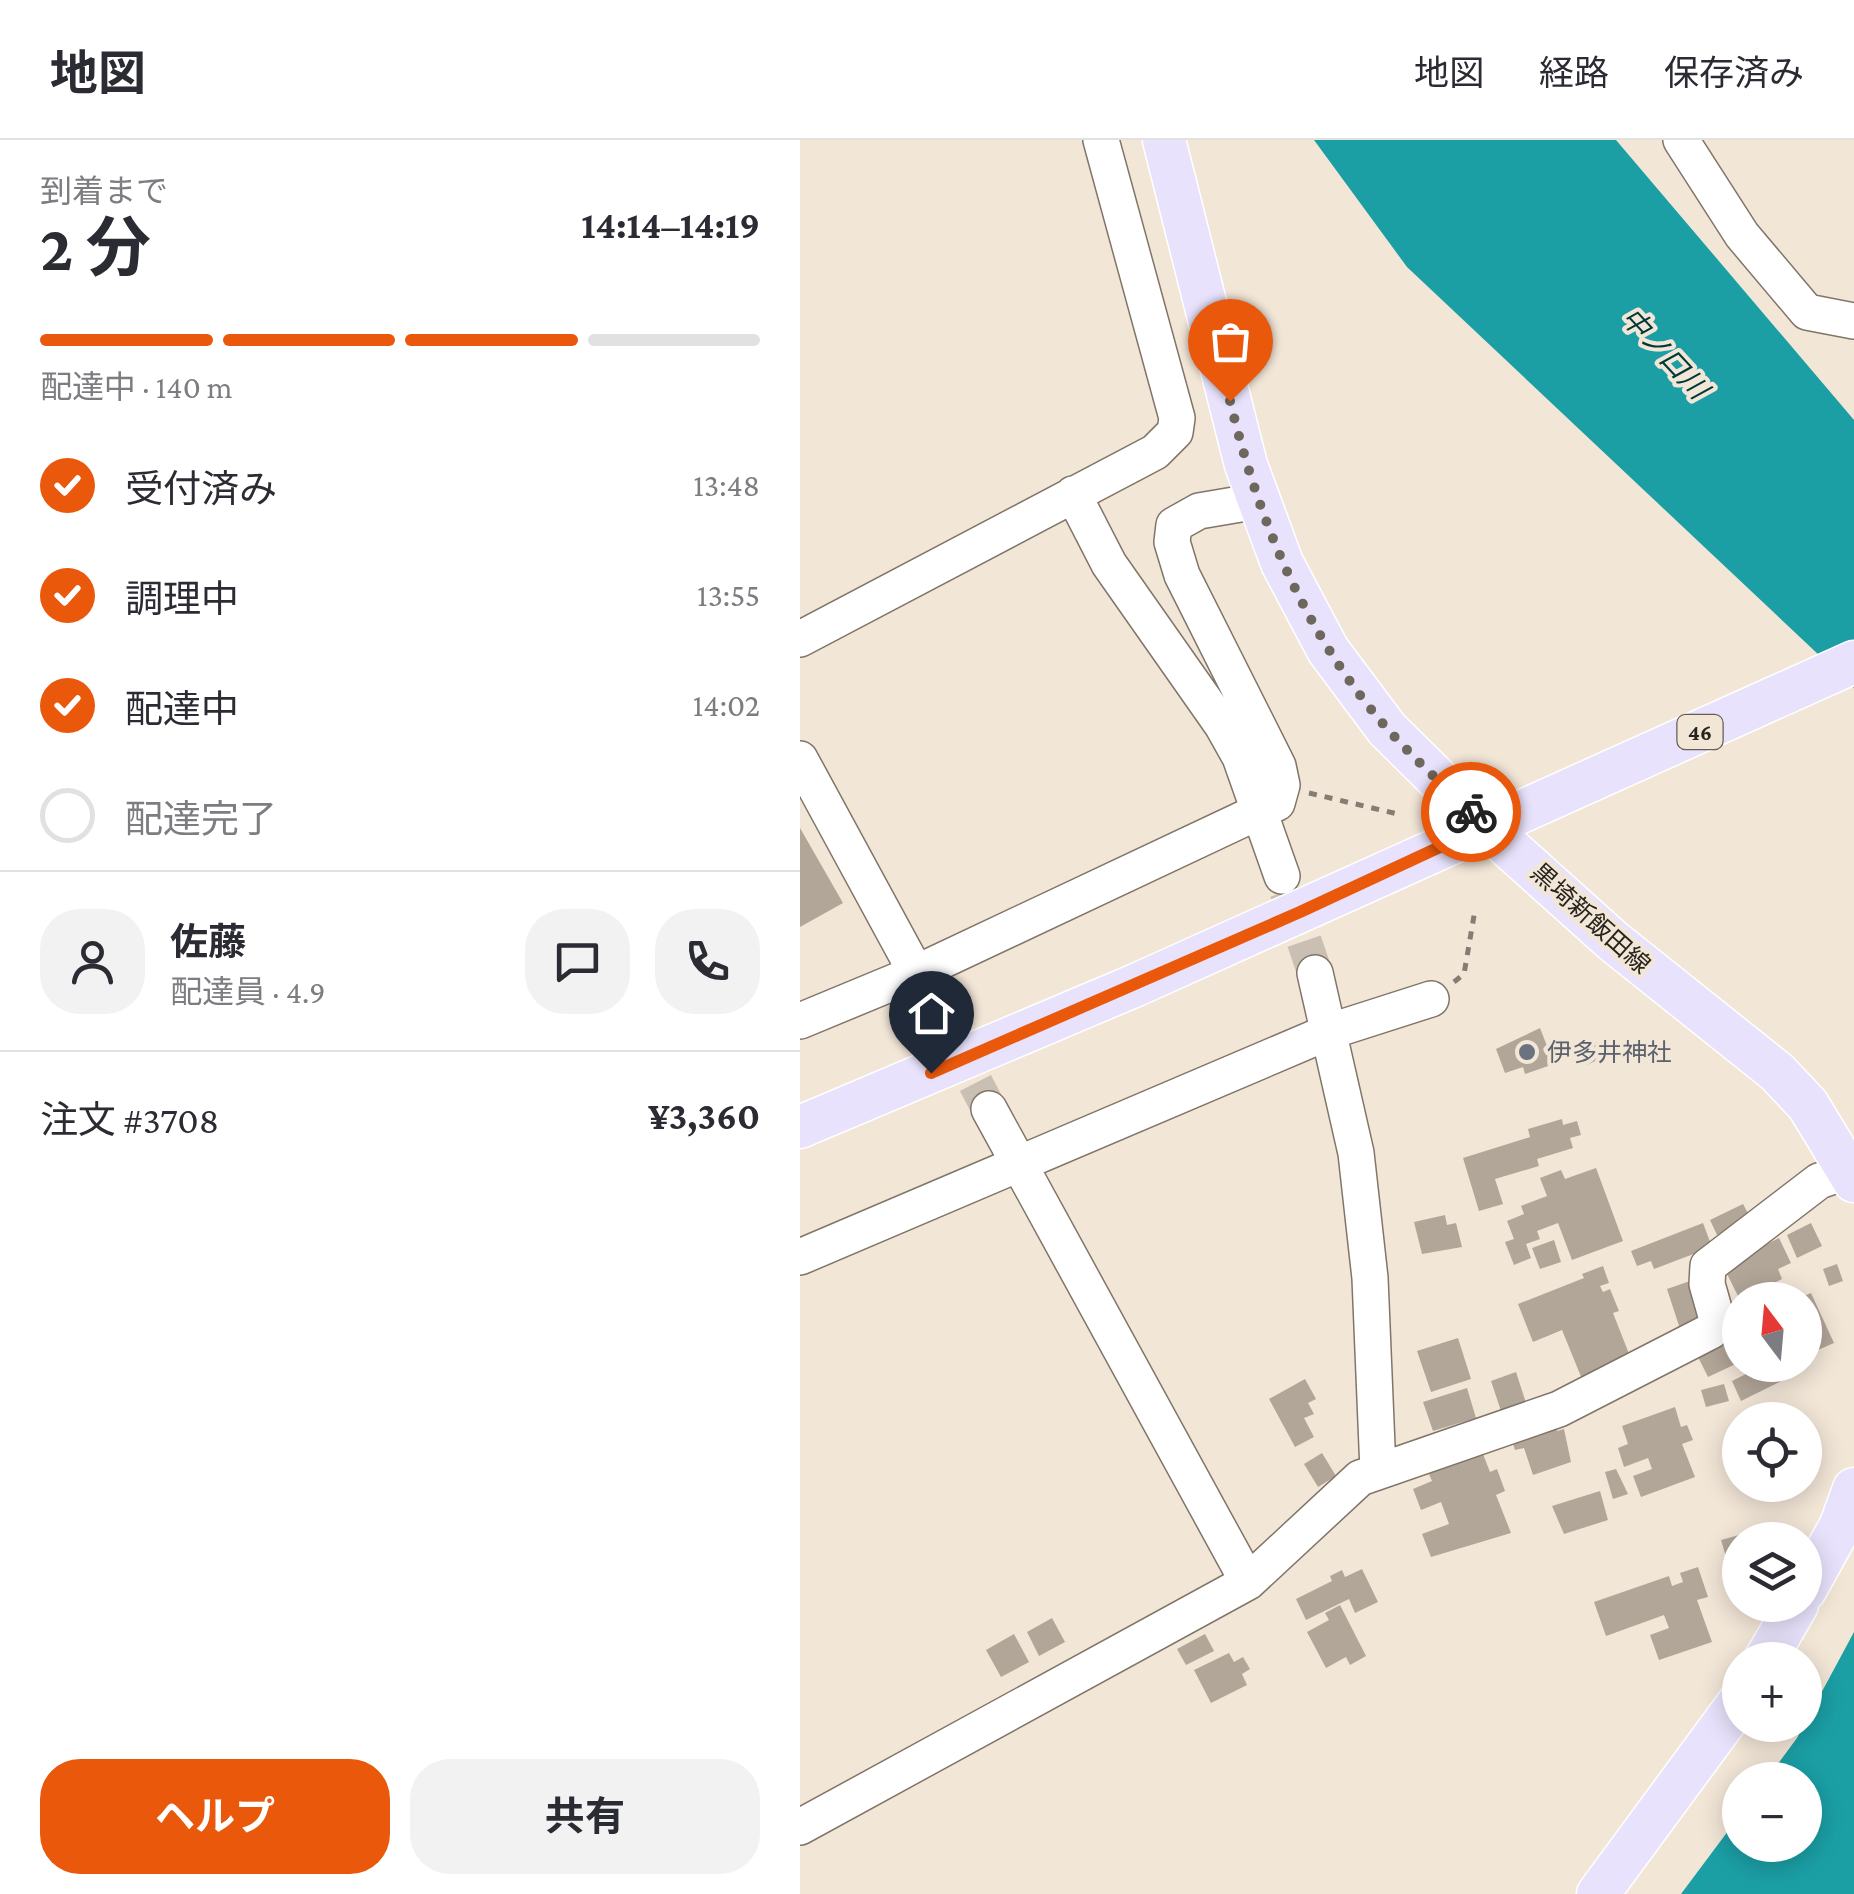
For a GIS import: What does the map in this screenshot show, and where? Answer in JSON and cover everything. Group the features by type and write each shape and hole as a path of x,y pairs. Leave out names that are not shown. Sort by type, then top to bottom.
{"main road":[{"name":"黒埼新飯田線","path":"1164,140 1258,501 1305,612 1353,687 1388,729 1485,826 1613,941 1777,1072 1808,1105 1852,1176"},
{"name":"46","path":"800,1127 1152,978 1854,662"},
{"path":"1822,1559 1841,1525 1854,1488"},
{"path":"1598,1894 1722,1726"}],"street":[{"path":"800,639 1155,452 1174,432 1177,418 1101,140"},
{"path":"1681,140 1742,236 1806,312 1854,321"},
{"path":"1074,494 1109,564 1222,725 1240,757 1282,876"},
{"path":"800,1021 916,973 1277,803 1282,786 1278,766 1182,575 1172,542 1174,525 1184,516 1258,501"},
{"path":"800,759 945,1026"},
{"path":"1315,974 1356,1152 1370,1278 1378,1471"},
{"path":"800,1256 1331,1031 1431,999"},
{"path":"990,1109 1248,1582"},
{"path":"800,1827 1248,1582 1360,1478 1560,1409 1711,1331 1718,1322 1708,1284 1708,1266 1819,1181 1852,1176"}],"path":[{"path":"1308,792 1402,814"},
{"path":"1464,974 1475,910"}],"water":[{"name":"中ノ口川","path":"1314,140 1616,140 1854,420 1854,688 1407,267"},
{"path":"1854,1632 1854,1894 1681,1894 1722,1839 1722,1862 1822,1862 1822,1762 1779,1762 1794,1742 1822,1742 1822,1692"}],"building":[{"path":"800,828 843,903 800,927"},
{"path":"1540,1028 1554,1064 1525,1074 1523,1067 1505,1073 1496,1049"},
{"path":"1597,1042 1603,1058 1586,1065 1579,1048"},
{"path":"1562,1119 1563,1125 1577,1121 1581,1135 1570,1138 1573,1148 1537,1159 1539,1166 1495,1179 1503,1204 1479,1211 1463,1158 1530,1137 1528,1129"},
{"path":"1596,1168 1623,1241 1572,1260 1558,1223 1537,1231 1540,1239 1526,1244 1531,1258 1514,1265 1505,1242 1514,1239 1507,1221 1524,1214 1521,1206 1547,1196 1540,1178 1561,1170 1565,1179"},
{"path":"1743,1204 1751,1219 1717,1235 1710,1220"},
{"path":"1445,1215 1447,1225 1456,1223 1462,1247 1422,1254 1414,1222"},
{"path":"1703,1223 1712,1247 1654,1269 1651,1261 1637,1266 1631,1251"},
{"path":"1811,1223 1822,1246 1797,1258 1787,1235"},
{"path":"1779,1238 1791,1263 1778,1269 1782,1279 1776,1282 1731,1282 1723,1266"},
{"path":"1554,1240 1561,1262 1540,1269 1532,1248"},
{"path":"1837,1264 1843,1281 1829,1286 1823,1269"},
{"path":"1603,1266 1609,1283 1600,1286 1603,1292 1610,1289 1619,1311 1613,1313 1633,1364 1584,1384 1562,1330 1533,1342 1518,1304 1584,1278 1582,1274"},
{"path":"1690,1281 1703,1322 1680,1329 1667,1289"},
{"path":"1822,1317 1834,1343 1822,1348"},
{"path":"1722,1333 1722,1370 1708,1377 1694,1349"},
{"path":"1458,1338 1471,1379 1431,1392 1417,1351"},
{"path":"1516,1372 1526,1403 1501,1411 1491,1381"},
{"path":"1305,1379 1316,1399 1308,1403 1314,1414 1304,1418 1314,1437 1295,1447 1269,1399"},
{"path":"1732,1382 1780,1382 1741,1401"},
{"path":"1724,1384 1729,1401 1706,1407 1701,1390"},
{"path":"1467,1388 1476,1418 1433,1431 1423,1402"},
{"path":"1675,1407 1681,1427 1687,1425 1693,1440 1682,1444 1695,1477 1641,1497 1633,1476 1652,1469 1648,1458 1624,1467 1618,1448 1628,1444 1622,1426"},
{"path":"1554,1421 1557,1431 1564,1429 1571,1462 1533,1475 1524,1448 1515,1450 1510,1435"},
{"path":"1469,1449 1473,1458 1483,1454 1490,1472 1497,1469 1505,1491 1496,1495 1511,1533 1431,1557 1422,1534 1449,1524 1441,1502 1421,1510 1413,1489 1432,1481 1429,1474 1450,1465 1447,1457"},
{"path":"1322,1453 1336,1476 1318,1487 1304,1464"},
{"path":"1616,1469 1628,1494 1613,1499 1605,1472"},
{"path":"1600,1491 1608,1520 1564,1534 1552,1506"},
{"path":"1698,1567 1708,1597 1697,1600 1712,1642 1659,1660 1650,1635 1669,1628 1664,1615 1606,1636 1594,1602 1669,1576 1672,1586 1683,1582 1680,1573"},
{"path":"1362,1569 1378,1602 1355,1613 1349,1599 1306,1620 1296,1599 1332,1581 1330,1576 1342,1570 1345,1577"},
{"path":"1340,1605 1366,1656 1350,1665 1346,1657 1326,1668 1307,1632 1329,1620 1325,1613"},
{"path":"1052,1618 1065,1642 1039,1656 1027,1632"},
{"path":"1014,1634 1029,1662 1001,1677 986,1650"},
{"path":"1205,1634 1214,1651 1186,1665 1177,1649"},
{"path":"1229,1653 1234,1662 1243,1657 1250,1669 1242,1674 1247,1685 1211,1703 1194,1670"}],"tunnel":[{"path":"1287,891 1315,973"},
{"path":"951,1036 989,1109"}],"way so far":[{"path":"1230,401 1267,528 1305,612 1353,687 1388,729 1471,812"}],"place":[{"name":"伊多井神社","path":"1527,1052"}],"route":[{"path":"931,1073 1136,986 1485,826 1471,812"}]}
